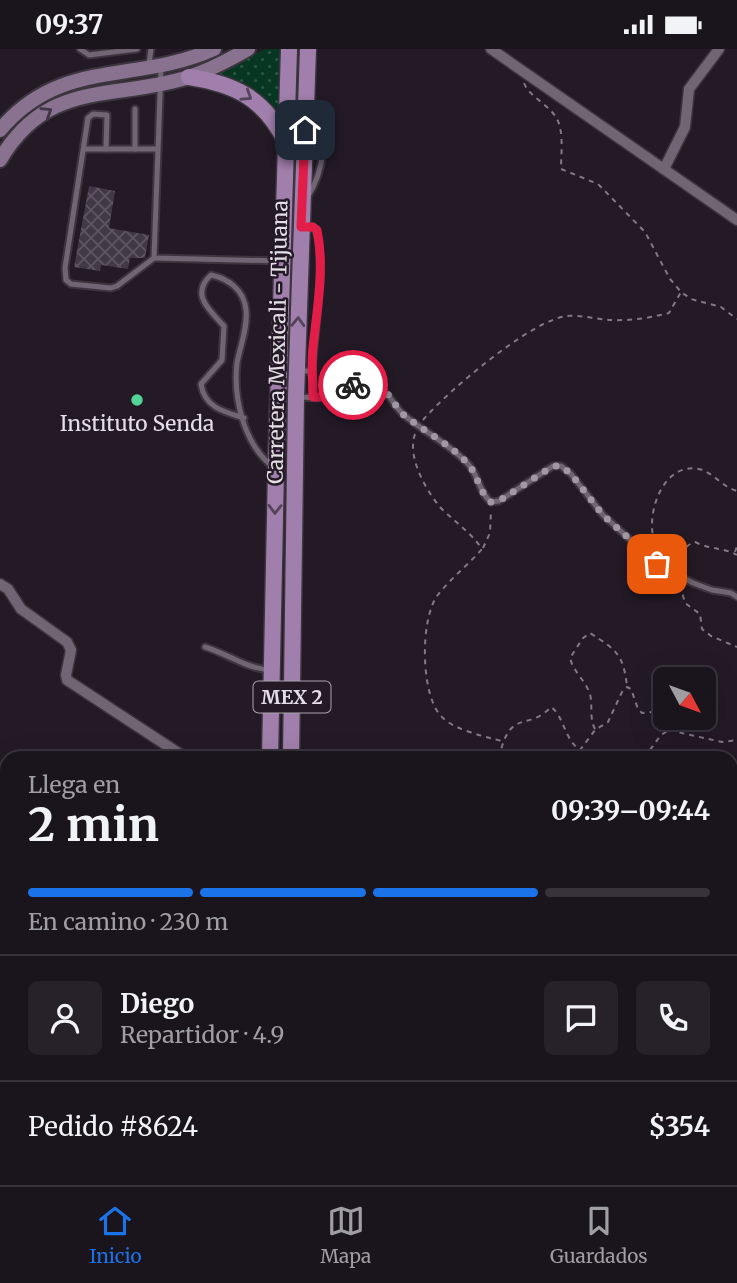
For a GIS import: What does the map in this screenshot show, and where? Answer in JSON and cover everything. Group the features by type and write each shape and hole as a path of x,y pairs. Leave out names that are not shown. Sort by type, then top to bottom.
{"main road":[{"path":"0,130 20,109 54,87 71,81 155,67 214,49"},
{"path":"0,160 23,129 41,114 58,105 88,95 189,77 248,49"},
{"name":"Carretera Mexicali - Tijuana","path":"273,670 276,470 289,49"},
{"path":"299,49 297,78 306,100"},
{"name":"Carretera Mexicali - Tijuana","path":"291,751 293,635 305,397 301,227 308,49"},
{"path":"189,77 229,86 247,95 277,123 286,142"},
{"name":"MEX 2","path":"270,751 273,670"}],"street":[{"path":"491,49 737,220"},
{"path":"664,169 685,127 689,89 719,49"},
{"path":"0,584 8,589 21,609 67,642 71,650 66,671 67,680 175,751"}],"lane":[{"path":"80,49 89,55 137,49"},
{"path":"151,49 159,83 154,258"},
{"path":"135,109 135,149"},
{"path":"106,149 107,115 101,113 88,118 65,268 66,280 71,284 111,288 154,258 283,261"},
{"path":"84,149 157,149"},
{"path":"244,418 211,405 202,395 201,384 222,360 225,331 200,290 211,275 224,278 235,286 243,299 247,312 237,366 237,399 244,418 255,449 276,470"},
{"path":"280,369 305,371"},
{"path":"305,397 330,397 355,384 375,386 384,391 394,400 401,414 469,465 486,498 491,502 499,501 553,466 561,466 571,474 603,515 657,564 693,583 737,597"},
{"path":"205,647 226,653 254,669 273,670"}],"path":[{"path":"525,72 524,85 556,117 559,124 561,169 598,184 645,232 670,279 681,292 691,299 721,307 737,319"},
{"path":"657,564 652,525 654,507 668,478 678,471 699,469 737,491"},
{"path":"482,549 490,533 491,502"},
{"path":"734,553 737,546"},
{"path":"595,730 591,722 591,698 581,674 572,665 570,658 583,638 590,633 621,657 627,687 631,689 638,709 642,713 653,712"},
{"path":"500,751 502,741 510,728 520,721 542,716 551,707 559,714 563,728 580,750 595,730 608,722 627,687"},
{"path":"649,751 661,735 670,730"},
{"path":"675,730 722,742 737,740"}],"green space":[{"path":"265,49 281,49 278,117 211,77"}],"building":[{"path":"89,186 115,191 109,228 149,235 145,258 130,258 128,269 101,265 100,271 74,267"}],"way so far":[{"path":"353,385 375,386 384,391 394,400 401,414 469,465 486,498 491,502 499,501 553,466 561,466 571,474 603,515 657,564"}],"place":[{"name":"Instituto Senda","path":"137,400"}],"route":[{"path":"305,130 301,227 313,227 317,230 320,279 313,349 313,397 330,397 353,385"}]}
